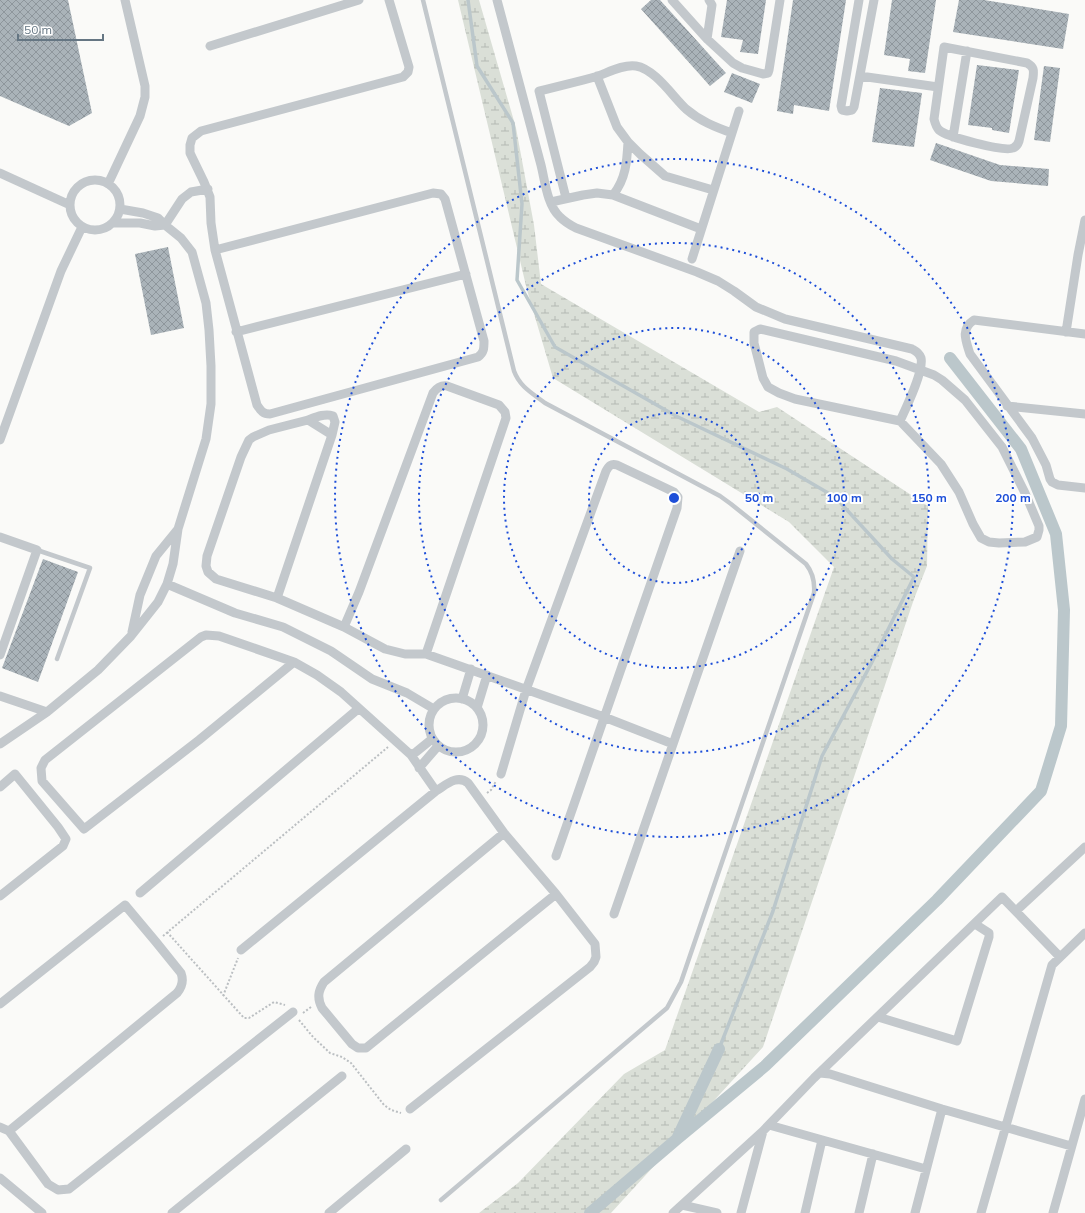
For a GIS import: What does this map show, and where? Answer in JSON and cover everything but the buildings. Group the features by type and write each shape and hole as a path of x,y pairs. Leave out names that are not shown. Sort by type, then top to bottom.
{"street":[{"path":"108,184 140,116 145,97 145,86 125,0"},
{"path":"210,46 359,0"},
{"path":"215,250 433,193 441,194 445,199 484,341 484,347 481,355 270,414 265,414 261,412 257,405 236,332 215,250 208,189 190,153 192,138 201,131 403,77 409,67 389,0"},
{"path":"497,0 551,202 559,217 576,228 718,281 756,307 770,314 784,319 912,349 919,353 921,360 920,371 900,422"},
{"path":"672,0 733,63 742,68 766,74 770,70 780,0"},
{"path":"708,0 712,6 708,38"},
{"path":"859,0 841,106 844,111 850,111 853,109 874,0"},
{"path":"944,47 1027,63 1032,66 1034,70 1034,78 1019,141 1015,147 1008,149 953,137 941,131 935,123 938,87 944,47"},
{"path":"953,137 967,51"},
{"path":"566,198 538,91 629,66 642,67 651,73 687,110 708,125 732,133"},
{"path":"597,76 617,127 628,142 640,154 665,176 713,190"},
{"path":"860,76 938,87"},
{"path":"692,259 739,111"},
{"path":"613,195 621,184 625,174 628,142"},
{"path":"0,173 70,205"},
{"path":"91,181 100,181 108,184 118,194 120,201 118,216 113,223 106,228 98,230 89,230 82,227 75,221 70,205 72,196 76,189 91,181"},
{"path":"113,223 140,223 155,226 164,225 182,199 191,192 208,189"},
{"path":"551,202 597,193 613,195 701,229"},
{"path":"0,744 47,712 98,670 131,636 158,602 167,584 173,564 178,529 206,439 211,404 211,366 206,303 192,252 181,238 164,225 158,218 143,213 120,209"},
{"path":"1066,332 1081,255 1085,220"},
{"path":"0,440 61,271 82,227"},
{"path":"236,332 466,274"},
{"path":"1085,334 974,320 968,323 965,331 970,354 1032,438 1043,458 1052,482 1058,485 1085,488"},
{"path":"760,329 896,361 934,375 942,380 965,400 1002,447 1025,493 1040,530 1037,537 1025,542 999,543 989,542 981,538 959,492 941,464 900,422 795,399 768,387 763,378 754,343 754,332 760,329"},
{"path":"344,627 359,592 432,394 438,387 443,385 447,386 499,405 505,412 506,418 426,654"},
{"path":"1007,406 1085,414"},
{"path":"277,598 332,436 335,422 334,416 331,415 269,430 253,436 241,457 207,556 206,566 208,572 216,579 277,598 344,627 385,649 405,654 426,654 604,717 673,744"},
{"path":"308,420 332,436"},
{"path":"501,774 526,690 606,471 610,465 617,464 674,492 679,500 556,856"},
{"path":"131,636 140,595 156,556 178,529"},
{"path":"0,537 37,550 0,655"},
{"path":"614,914 740,551"},
{"path":"167,584 235,613 283,627 331,651 372,679 407,693 434,709"},
{"path":"294,662 199,740 84,829 42,781 41,768 45,760 201,637 206,635 218,636 294,662 317,675 335,688 411,755 436,791"},
{"path":"462,699 471,669"},
{"path":"477,708 487,675"},
{"path":"0,696 47,712"},
{"path":"462,699 470,702 477,708 482,716 482,734 478,742 471,748 454,753 446,751 438,746 432,739 429,724 434,709 440,703 447,700 462,699"},
{"path":"140,893 358,709"},
{"path":"411,755 432,739"},
{"path":"419,768 438,746"},
{"path":"0,786 14,774 66,837 66,841 63,846 0,896"},
{"path":"241,950 436,791 455,780 459,779 468,783 504,833 556,894 595,944 596,957 590,967 410,1108"},
{"path":"28,791 42,781"},
{"path":"58,826 73,817"},
{"path":"504,833 324,982 318,995 319,1002 322,1008 352,1044 358,1048 366,1048 556,894"},
{"path":"1016,911 1085,846"},
{"path":"673,1213 766,1128 820,1073 1002,897 1060,957"},
{"path":"0,1004 125,905 181,973 183,978 181,988 4,1129 48,1184 58,1190 69,1189 293,1012"},
{"path":"878,1017 957,1041 989,937 989,933 974,924"},
{"path":"981,1213 1052,965 1085,933"},
{"path":"820,1073 830,1074 942,1109 1072,1146"},
{"path":"172,1213 342,1076"},
{"path":"1053,1213 1085,1099"},
{"path":"915,1213 942,1109"},
{"path":"766,1128 822,1140 926,1169"},
{"path":"741,1213 766,1128"},
{"path":"805,1213 822,1140"},
{"path":"328,1213 406,1149"},
{"path":"859,1213 874,1154"},
{"path":"0,1178 42,1213"},
{"path":"0,1185 11,1188"},
{"path":"682,1205 718,1213"}],"lane":[{"path":"423,0 517,380 526,390 545,404 720,496 806,564 813,576 814,586 814,593 681,982 667,1008 441,1200"},
{"path":"37,550 90,568 56,659"}],"path":[{"path":"156,942 395,741"},
{"path":"479,798 491,790 501,774"},
{"path":"223,996 241,950"},
{"path":"303,1013 319,1002"}],"green space":[{"path":"458,0 479,0 516,128 534,225 541,284 759,412 777,407 928,506 927,566 914,599 763,1047 611,1213 479,1213 518,1183 624,1074 665,1050 834,567 789,522 553,378 527,290"}],"waterway":[{"path":"468,0 477,66 513,123 522,204 517,280 555,347 676,416 787,469 835,497 892,559 914,577 871,664 822,756 773,911 719,1049"},
{"path":"677,1139 765,1066 937,900 1041,791 1061,726 1064,610 1056,534 1021,449 950,358"},
{"path":"590,1213 677,1139 719,1049"}]}
